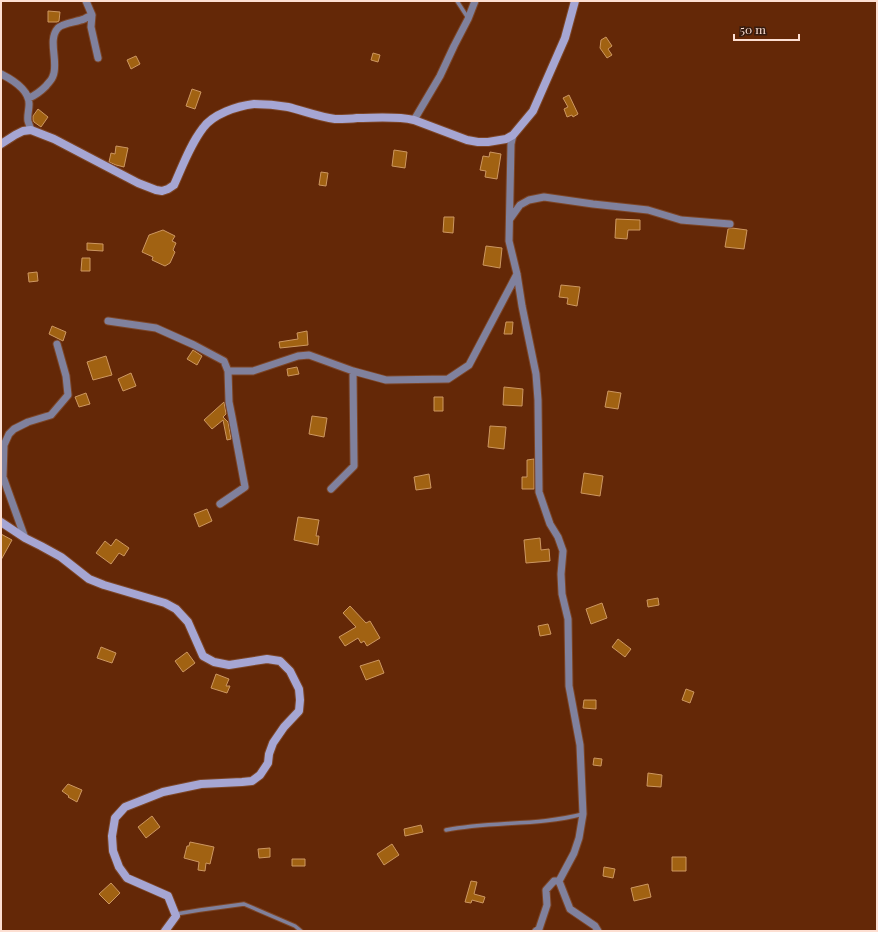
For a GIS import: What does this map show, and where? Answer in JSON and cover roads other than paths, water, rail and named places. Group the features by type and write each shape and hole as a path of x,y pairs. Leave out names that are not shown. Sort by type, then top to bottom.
{"street":[{"path":"86,1 92,15 91,27 98,58"},
{"path":"414,120 440,76 468,19 475,1"},
{"path":"1,144 23,131 31,130 54,139 138,183 162,191 174,185 191,147 208,122 220,114 254,104 288,107 336,119 406,118 467,140 488,142 506,139 513,135 532,111 565,38 575,1"},
{"path":"29,98 40,92 53,76 55,59 53,37 57,29 60,26 92,15"},
{"path":"1,74 24,90 29,98 30,104 28,121 31,130"},
{"path":"513,135 511,144 509,241 517,274 536,374 538,400 539,492 550,524 558,537 563,551 561,574 562,594 568,619 568,686 580,745 583,814 579,838 574,853 559,881 570,909 595,926 598,931"},
{"path":"510,219 520,205 529,200 544,197 648,210 681,220 730,224"},
{"path":"228,371 253,371 298,356 309,355 353,371 386,380 448,379 469,365 517,274"},
{"path":"108,321 156,328 194,345 224,361 228,371 229,402 245,487 220,504"},
{"path":"25,538 3,477 4,445 9,434 14,429 28,422 51,415 68,395 66,376 57,344"},
{"path":"331,489 354,466 353,371"},
{"path":"1,522 25,538 61,557 89,579 104,585 165,603 176,609 188,622 203,656 214,662 229,665 267,659 280,661 290,671 299,689 299,711 284,727 273,743 269,754 268,763 260,775 252,781 201,784 164,792 125,807 115,818 112,836 113,851 119,867 127,878 168,896 176,916 165,931"},
{"path":"536,931 539,929 547,905 546,890 554,881 559,881"}],"lane":[{"path":"457,1 468,19"},
{"path":"446,830 465,826 534,822 583,814"},
{"path":"175,914 244,904 295,926 301,931"}]}
